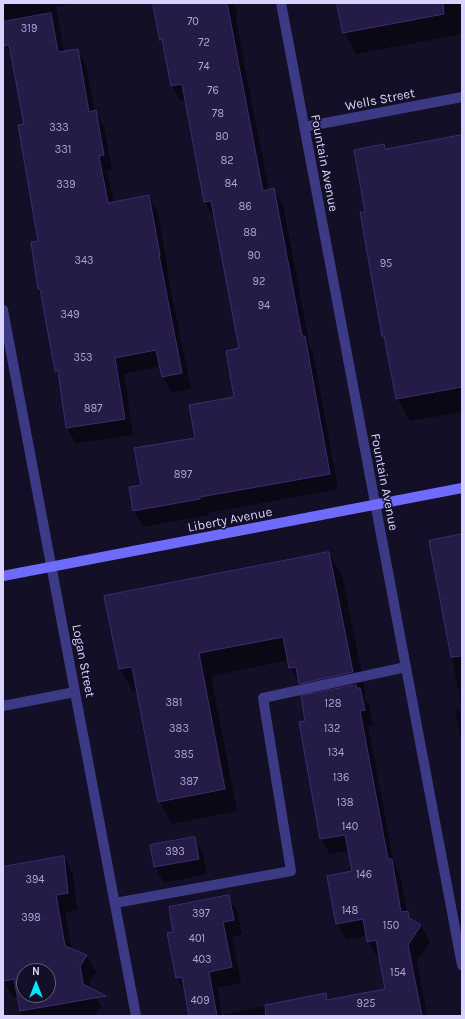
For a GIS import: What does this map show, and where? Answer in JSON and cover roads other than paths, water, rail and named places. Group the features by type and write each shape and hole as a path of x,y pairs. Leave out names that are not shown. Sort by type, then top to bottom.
{"street":[{"name":"Fountain Avenue","path":"280,3 462,965"},
{"name":"Wells Street","path":"304,128 462,97"},
{"name":"Logan Street","path":"3,310 136,1016"},
{"name":"Liberty Avenue","path":"3,576 462,488"},
{"path":"115,903 292,871 263,698 406,667"},
{"path":"3,706 75,692"}]}
